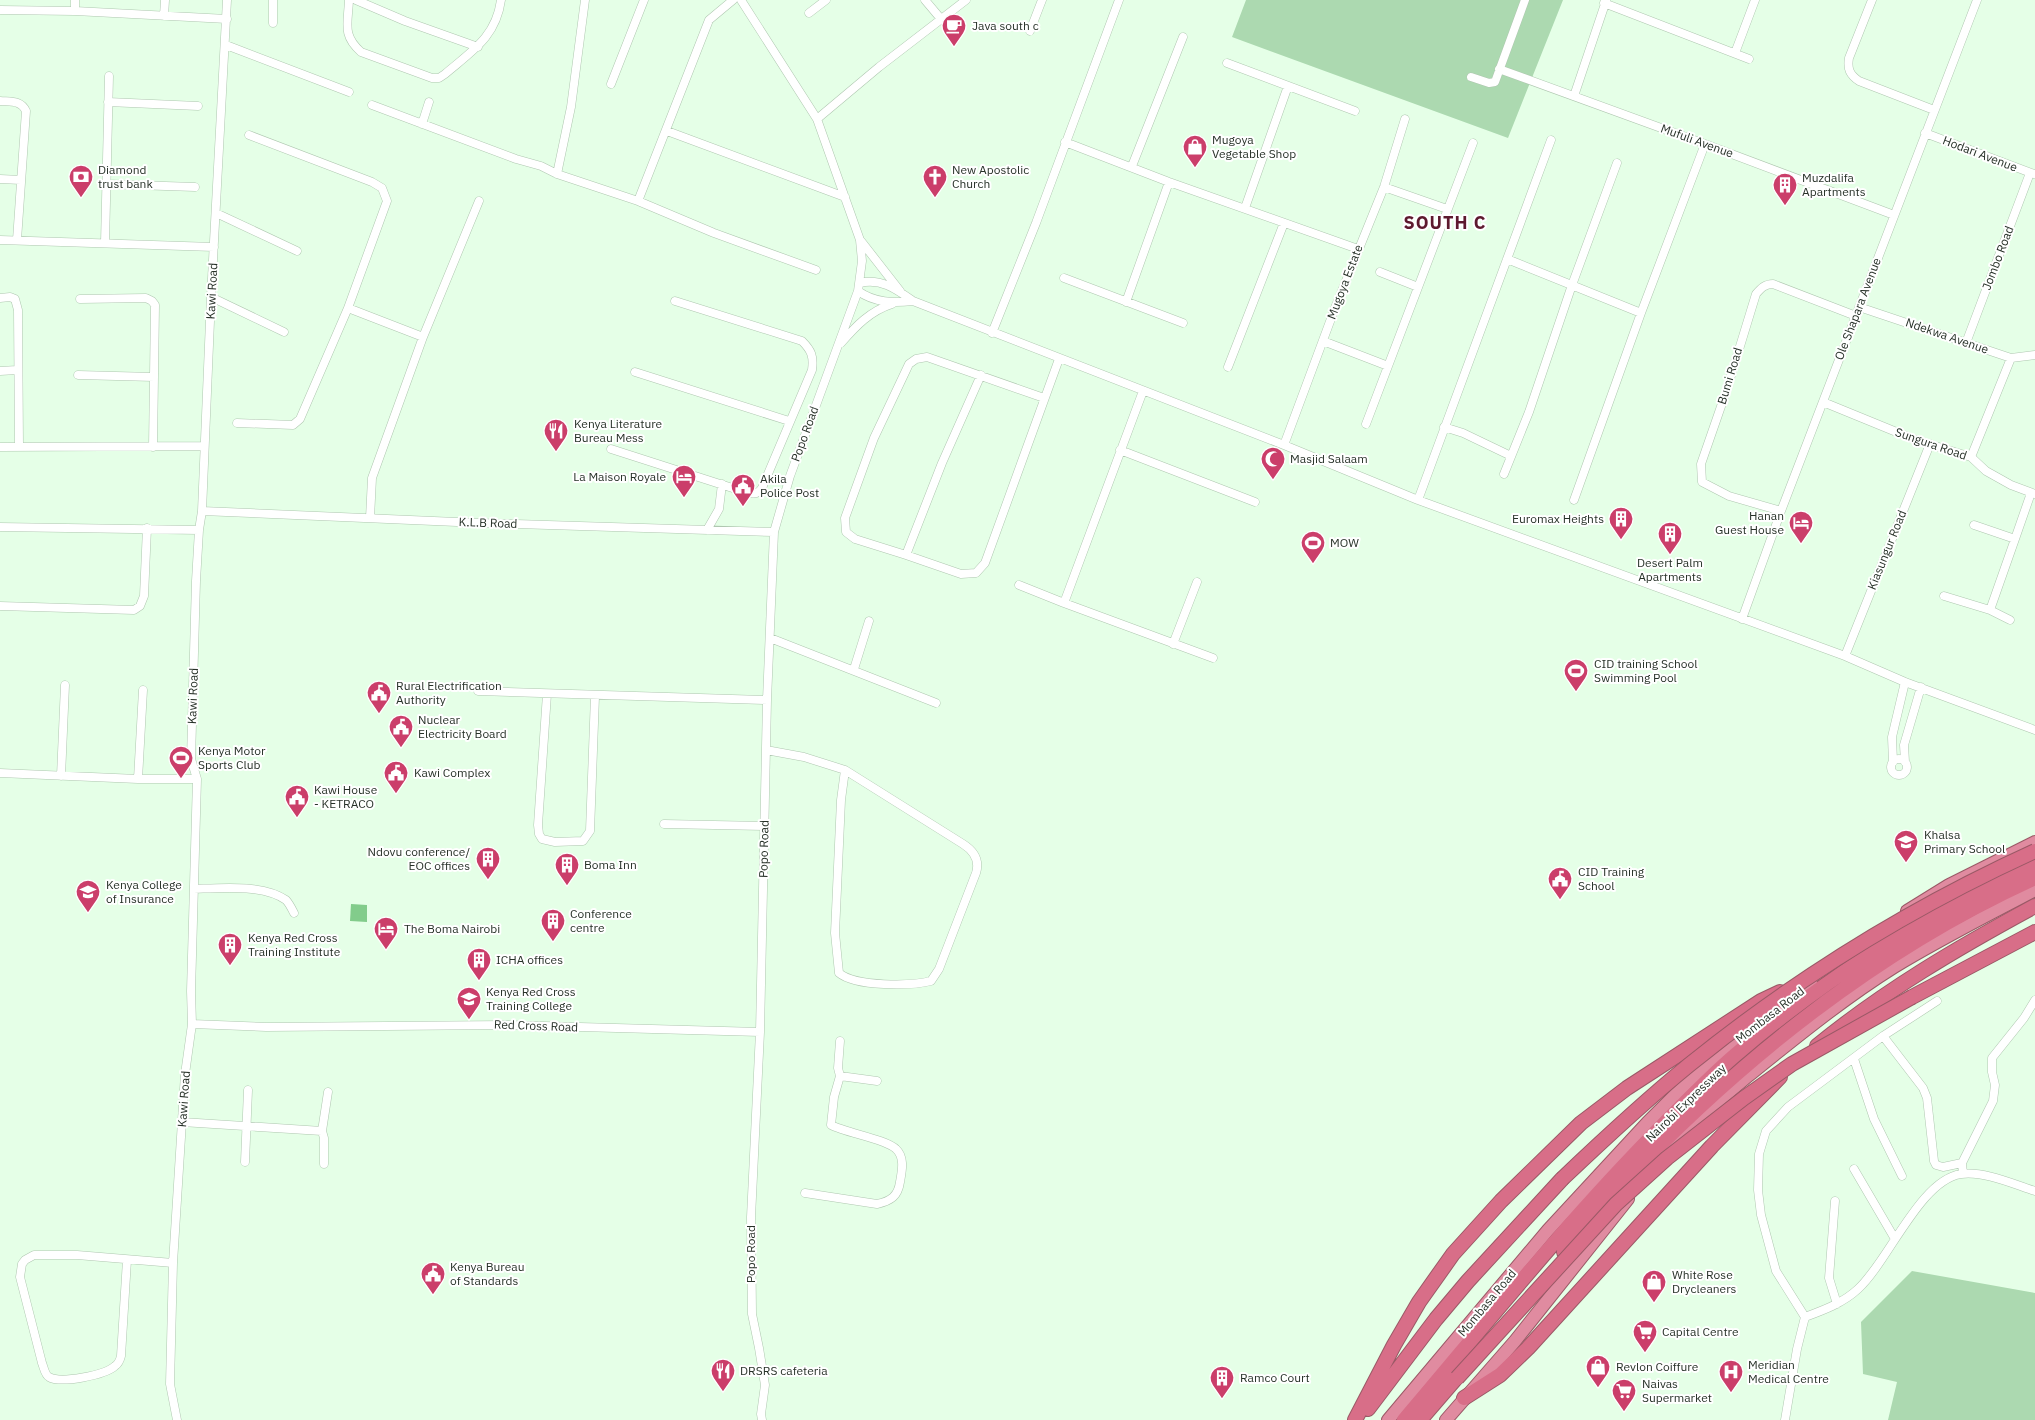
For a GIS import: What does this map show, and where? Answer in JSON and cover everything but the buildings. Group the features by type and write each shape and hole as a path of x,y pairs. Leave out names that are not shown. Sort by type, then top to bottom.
{"highway":[{"name":"Mombasa Road","path":"1388,1420 1548,1230 1647,1123 1724,1050 1924,899 2035,842"},
{"path":"1360,1420 1443,1311 1562,1179 1613,1131 1689,1065 1770,1004 1825,966 1983,874 2035,851"},
{"name":"Nairobi Expressway","path":"1404,1420 1494,1312 1621,1167 1740,1051 1846,971 1909,930 1960,900 2035,864"},
{"name":"Nairobi Expressway","path":"1420,1420 1622,1184 1744,1065 1830,999 1929,933 2006,891 2035,878"},
{"path":"1446,1420 1515,1341 1671,1145 1735,1087 1807,1028 1893,968 1938,941 2035,890"},
{"path":"1464,1398 1500,1375 1528,1348 1712,1146 1783,1074 1845,1023 1928,967 2035,906"},
{"path":"1457,1378 1616,1204 1668,1158 1744,1098 1792,1064 1912,997 2035,932"},
{"path":"1355,1420 1407,1322 1453,1254 1501,1201 1581,1123 1627,1088 1762,1001 1831,968"}],"street":[{"path":"75,0 75,11"},
{"path":"164,16 165,0"},
{"name":"Kawi Road","path":"177,1420 170,1384 173,1263 185,1074 192,1024 191,991 197,779 191,758 199,530 202,510 227,0"},
{"path":"273,23 274,0"},
{"path":"349,0 347,32 349,40 355,47 361,52 426,76 439,78 486,39 498,20 501,0"},
{"path":"356,0 405,21 478,47"},
{"path":"557,174 571,107 585,0"},
{"path":"611,84 644,0"},
{"path":"638,201 709,20 733,0"},
{"path":"741,0 817,119 858,237 900,292"},
{"path":"809,14 826,0"},
{"path":"925,0 941,19"},
{"path":"817,119 879,67 966,0"},
{"path":"1030,31 1042,0"},
{"path":"992,333 1036,223 1119,0"},
{"path":"1471,77 1494,82 1525,0"},
{"path":"1735,53 1754,0"},
{"path":"1872,0 1850,58 1849,71 1859,81 1934,110"},
{"name":"Ole Shapara Avenue","path":"1742,619 1781,511 1977,0"},
{"path":"1574,96 1605,2 1749,59"},
{"path":"0,10 75,11 226,19"},
{"path":"1132,166 1182,37"},
{"path":"226,45 349,92"},
{"path":"1226,63 1355,112"},
{"name":"Mufuli Avenue","path":"1500,69 1894,215"},
{"path":"104,243 109,76"},
{"path":"1245,208 1288,86"},
{"path":"0,101 20,103 26,111 17,240"},
{"path":"108,102 198,106"},
{"path":"422,124 429,102"},
{"path":"372,105 516,159 541,166 557,174 638,201 714,233 816,270"},
{"name":"Mugoya Estate","path":"1284,445 1358,249 1384,187 1405,119"},
{"path":"666,131 844,197"},
{"name":"Hodari Avenue","path":"1926,133 2033,174"},
{"path":"236,423 293,425 300,419 348,308 386,202 382,188 372,182 249,135"},
{"path":"1418,500 1551,140"},
{"path":"1065,142 1132,166 1169,182 1358,249"},
{"path":"1366,424 1472,144"},
{"path":"1574,500 1641,313 1705,144"},
{"path":"1504,474 1529,412 1572,285 1617,163"},
{"name":"Jombo Road","path":"1966,343 2033,174"},
{"path":"0,179 21,180"},
{"path":"1126,302 1169,182"},
{"path":"106,184 195,187"},
{"path":"1384,187 1447,210"},
{"path":"370,518 372,478 423,337 478,201"},
{"path":"216,213 297,251"},
{"path":"1228,367 1284,223"},
{"name":"Popo Road","path":"762,1420 764,1386 760,1348 752,1314 751,1217 760,1032 767,700 774,532 790,476 859,287 862,260 858,237"},
{"path":"0,240 214,247"},
{"path":"1508,259 1641,313"},
{"path":"1380,272 1418,287"},
{"path":"1064,278 1183,323"},
{"path":"897,303 870,299 859,287 869,281 882,282 913,301 1284,445 1418,500 1845,656 1905,682 2035,730"},
{"name":"Bumi Road","path":"1781,511 1729,496 1702,482 1700,473 1701,464 1726,392 1756,294 1761,288 1773,284 1856,316"},
{"path":"0,298 10,297 15,299 17,305 19,447"},
{"path":"211,297 284,332"},
{"path":"80,299 146,298 155,305 153,447"},
{"path":"611,449 748,493 760,492 812,370 811,350 802,341 675,301"},
{"path":"837,348 868,316 884,307 913,301"},
{"name":"Ndekwa Avenue","path":"1859,307 2011,358 2035,355"},
{"path":"348,308 423,337"},
{"path":"1323,341 1388,366"},
{"path":"1044,398 927,357 916,359 909,364 874,438 845,518 846,532 855,539 961,574 976,573 982,568 1059,358"},
{"path":"1971,458 2011,358"},
{"path":"0,371 17,370"},
{"path":"635,372 790,422"},
{"path":"78,375 154,377"},
{"path":"906,555 942,463 981,375"},
{"path":"1064,603 1143,391"},
{"name":"Sungura Road","path":"1823,402 1971,458 1986,471 2033,494"},
{"path":"1444,427 1463,433 1511,456"},
{"name":"Kiasungur Road","path":"1845,656 1930,444"},
{"path":"0,448 204,446"},
{"path":"1120,450 1255,502"},
{"path":"707,530 719,509 722,484"},
{"path":"1990,610 2033,494"},
{"name":"K.L.B Road","path":"202,510 370,518 774,532"},
{"path":"1974,525 2015,539"},
{"path":"0,527 199,530"},
{"path":"0,606 134,610 140,606 144,596 147,528"},
{"path":"1173,644 1197,582"},
{"path":"1019,586 1213,658"},
{"path":"1944,596 1990,610 2010,620"},
{"path":"854,669 869,621"},
{"path":"770,638 854,669 936,703"},
{"path":"1905,682 1892,737 1892,771 1899,774 1904,773 1906,769 1904,745 1921,687"},
{"path":"60,776 65,685"},
{"path":"138,779 143,690"},
{"path":"478,691 767,700"},
{"path":"547,694 538,825 539,834 542,839 554,842 583,841 590,831 595,696"},
{"path":"766,750 804,757 844,770 970,848 976,857 978,868 939,969 931,980 904,984 871,982 850,979 840,974 835,933 844,770"},
{"path":"1893,762 1898,759 1905,762"},
{"path":"0,773 138,779 197,779"},
{"path":"664,824 765,826"},
{"path":"194,889 241,888 262,891 287,900 294,913"},
{"path":"1963,1174 1962,1163 1993,1101 1995,1085 1992,1072 1992,1058 2024,1018 2035,1000"},
{"path":"1785,1420 1797,1349 1805,1317 1776,1271 1761,1215 1758,1190 1759,1154 1766,1131 1788,1107 1883,1036 1937,1002"},
{"name":"Red Cross Road","path":"192,1024 266,1027 507,1025 760,1032"},
{"path":"1883,1036 1923,1088 1927,1098 1934,1162 1936,1165 1943,1167 1962,1163"},
{"path":"805,1194 877,1204 886,1202 896,1196 899,1188 902,1162 897,1150 890,1145 831,1125 834,1098 840,1076 838,1068 840,1041"},
{"path":"1854,1059 1874,1119 1902,1176"},
{"path":"840,1076 877,1081"},
{"path":"245,1162 248,1090"},
{"path":"324,1164 324,1138 322,1131 328,1092"},
{"path":"182,1122 322,1131"},
{"path":"1854,1169 1895,1240"},
{"path":"1805,1317 1837,1304 1859,1289 1918,1207 1932,1191 1950,1178 1963,1174 1996,1179 2035,1191"},
{"path":"1835,1201 1829,1278 1831,1290 1837,1304"},
{"path":"127,1260 121,1356 119,1362 109,1370 65,1381 49,1378 42,1363 24,1294 20,1276 22,1264 34,1255 43,1254 173,1263"}],"shaded area":[{"path":"1246,0 1563,0 1508,138 1232,37"},
{"path":"351,904 367,905 367,922 350,921"},
{"path":"1912,1271 2035,1293 2035,1420 1888,1420 1897,1382 1863,1374 1861,1322"}],"place":[{"name":"Java south c","path":"954,47"},
{"name":"Mugoya Vegetable Shop","path":"1195,168"},
{"name":"Diamond trust bank","path":"81,198"},
{"name":"New Apostolic Church","path":"935,198"},
{"name":"Muzdalifa Apartments","path":"1785,206"},
{"name":"Kenya Literature Bureau Mess","path":"556,452"},
{"name":"Masjid Salaam","path":"1273,480"},
{"name":"La Maison Royale","path":"684,498"},
{"name":"Akila Police Post","path":"743,507"},
{"name":"Euromax Heights","path":"1621,540"},
{"name":"Hanan Guest House","path":"1801,544"},
{"name":"Desert Palm Apartments","path":"1670,555"},
{"name":"MOW","path":"1313,564"},
{"name":"CID training School Swimming Pool","path":"1576,692"},
{"name":"Rural Electrification Authority","path":"379,714"},
{"name":"Nuclear Electricity Board","path":"401,748"},
{"name":"Kenya Motor Sports Club","path":"181,779"},
{"name":"Kawi Complex","path":"396,794"},
{"name":"Kawi House - KETRACO","path":"297,818"},
{"name":"Khalsa Primary School","path":"1906,863"},
{"name":"Ndovu conference/ EOC offices","path":"488,880"},
{"name":"Boma Inn","path":"567,886"},
{"name":"CID Training School","path":"1560,900"},
{"name":"Kenya College of Insurance","path":"88,913"},
{"name":"Conference centre","path":"553,942"},
{"name":"The Boma Nairobi","path":"386,950"},
{"name":"Kenya Red Cross Training Institute","path":"230,966"},
{"name":"ICHA offices","path":"479,981"},
{"name":"Kenya Red Cross Training College","path":"469,1020"},
{"name":"Kenya Bureau of Standards","path":"433,1295"},
{"name":"White Rose Drycleaners","path":"1654,1303"},
{"name":"Capital Centre","path":"1645,1353"},
{"name":"Revlon Coiffure","path":"1598,1388"},
{"name":"DRSRS cafeteria","path":"723,1392"},
{"name":"Meridian Medical Centre","path":"1731,1393"},
{"name":"Ramco Court","path":"1222,1399"},
{"name":"Naivas Supermarket","path":"1624,1412"}],"district":[{"name":"SOUTH C","path":"1445,223"}]}
